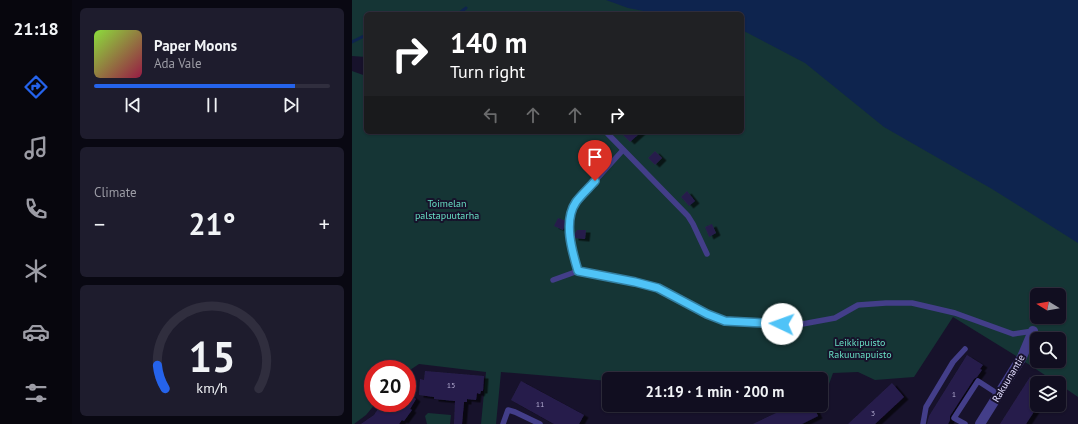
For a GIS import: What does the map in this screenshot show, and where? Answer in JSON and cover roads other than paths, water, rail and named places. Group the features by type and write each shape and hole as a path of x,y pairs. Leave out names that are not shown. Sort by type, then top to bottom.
{"street":[{"name":"Rakuunantie","path":"980,424 1022,357 1033,331"}],"lane":[{"path":"608,134 688,216 694,224 707,254"},
{"path":"578,271 571,246 570,220 572,210 576,202 623,150"},
{"path":"553,280 578,271 635,282 658,288 707,314 725,321 797,325 835,318 858,305 912,303 955,313 1012,334 1033,331"},
{"path":"923,424 926,407 953,362 965,349"},
{"path":"965,424 954,418 978,381 998,394"},
{"path":"503,424 508,410 540,424"}],"water":[{"path":"606,0 1078,0 1078,243 992,189 884,127 805,63 744,31 744,12 649,12 628,8"}],"waterway":[{"path":"461,12 466,8"},
{"path":"352,42 364,36"}],"park label":[{"name":"Toimelan palstapuutarha","path":"447,208"},
{"name":"Leikkipuisto Rakuunapuisto","path":"860,348"}]}
